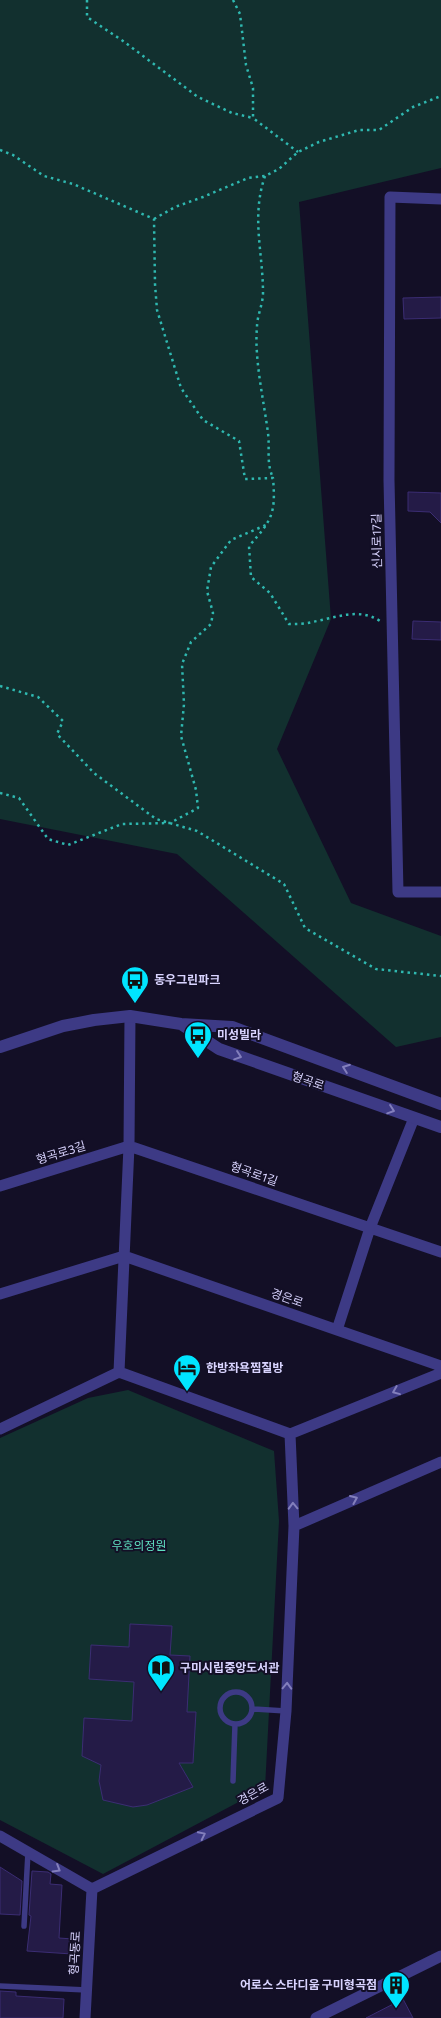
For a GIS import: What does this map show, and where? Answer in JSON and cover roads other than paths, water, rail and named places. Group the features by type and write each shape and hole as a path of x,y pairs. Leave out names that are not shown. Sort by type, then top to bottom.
{"street":[{"name":"신시로17길","path":"441,199 390,197 389,480 398,892 441,892"},
{"name":"형곡로","path":"0,1047 63,1026 130,1016 181,1024 232,1027 441,1104"},
{"path":"119,1372 129,1146 130,1016"},
{"name":"형곡로","path":"181,1024 219,1049 441,1128"},
{"path":"337,1330 370,1228 414,1118"},
{"name":"형곡로3길","path":"0,1186 129,1146"},
{"name":"형곡로1길","path":"129,1146 370,1228"},
{"path":"370,1228 441,1252"},
{"path":"0,1294 124,1256"},
{"name":"경은로","path":"124,1256 441,1366"},
{"path":"0,1429 119,1372 290,1434 441,1373"},
{"name":"경은로","path":"92,1889 278,1798 286,1712 294,1526 290,1434"},
{"path":"294,1526 441,1462"},
{"path":"0,1836 92,1889"},
{"name":"형곡동로","path":"85,2018 92,1889"},
{"path":"316,2018 441,1956"}],"lane":[{"path":"236,1691 247,1695 253,1709 248,1719 235,1724 228,1722 221,1714 220,1703 226,1694 236,1691"},
{"path":"253,1709 286,1712"},
{"path":"233,1781 235,1724"},
{"path":"24,1926 28,1852"},
{"path":"0,1986 87,1990"}],"place":[{"name":"동우그린파크","path":"135,1004"},
{"name":"미성빌라","path":"198,1059"},
{"name":"한방좌욕찜질방","path":"187,1392"},
{"name":"구미시립중앙도서관","path":"161,1692"},
{"name":"어로스 스타디움 구미형곡점","path":"396,2009"}],"park label":[{"name":"우호의정원","path":"139,1546"}]}
